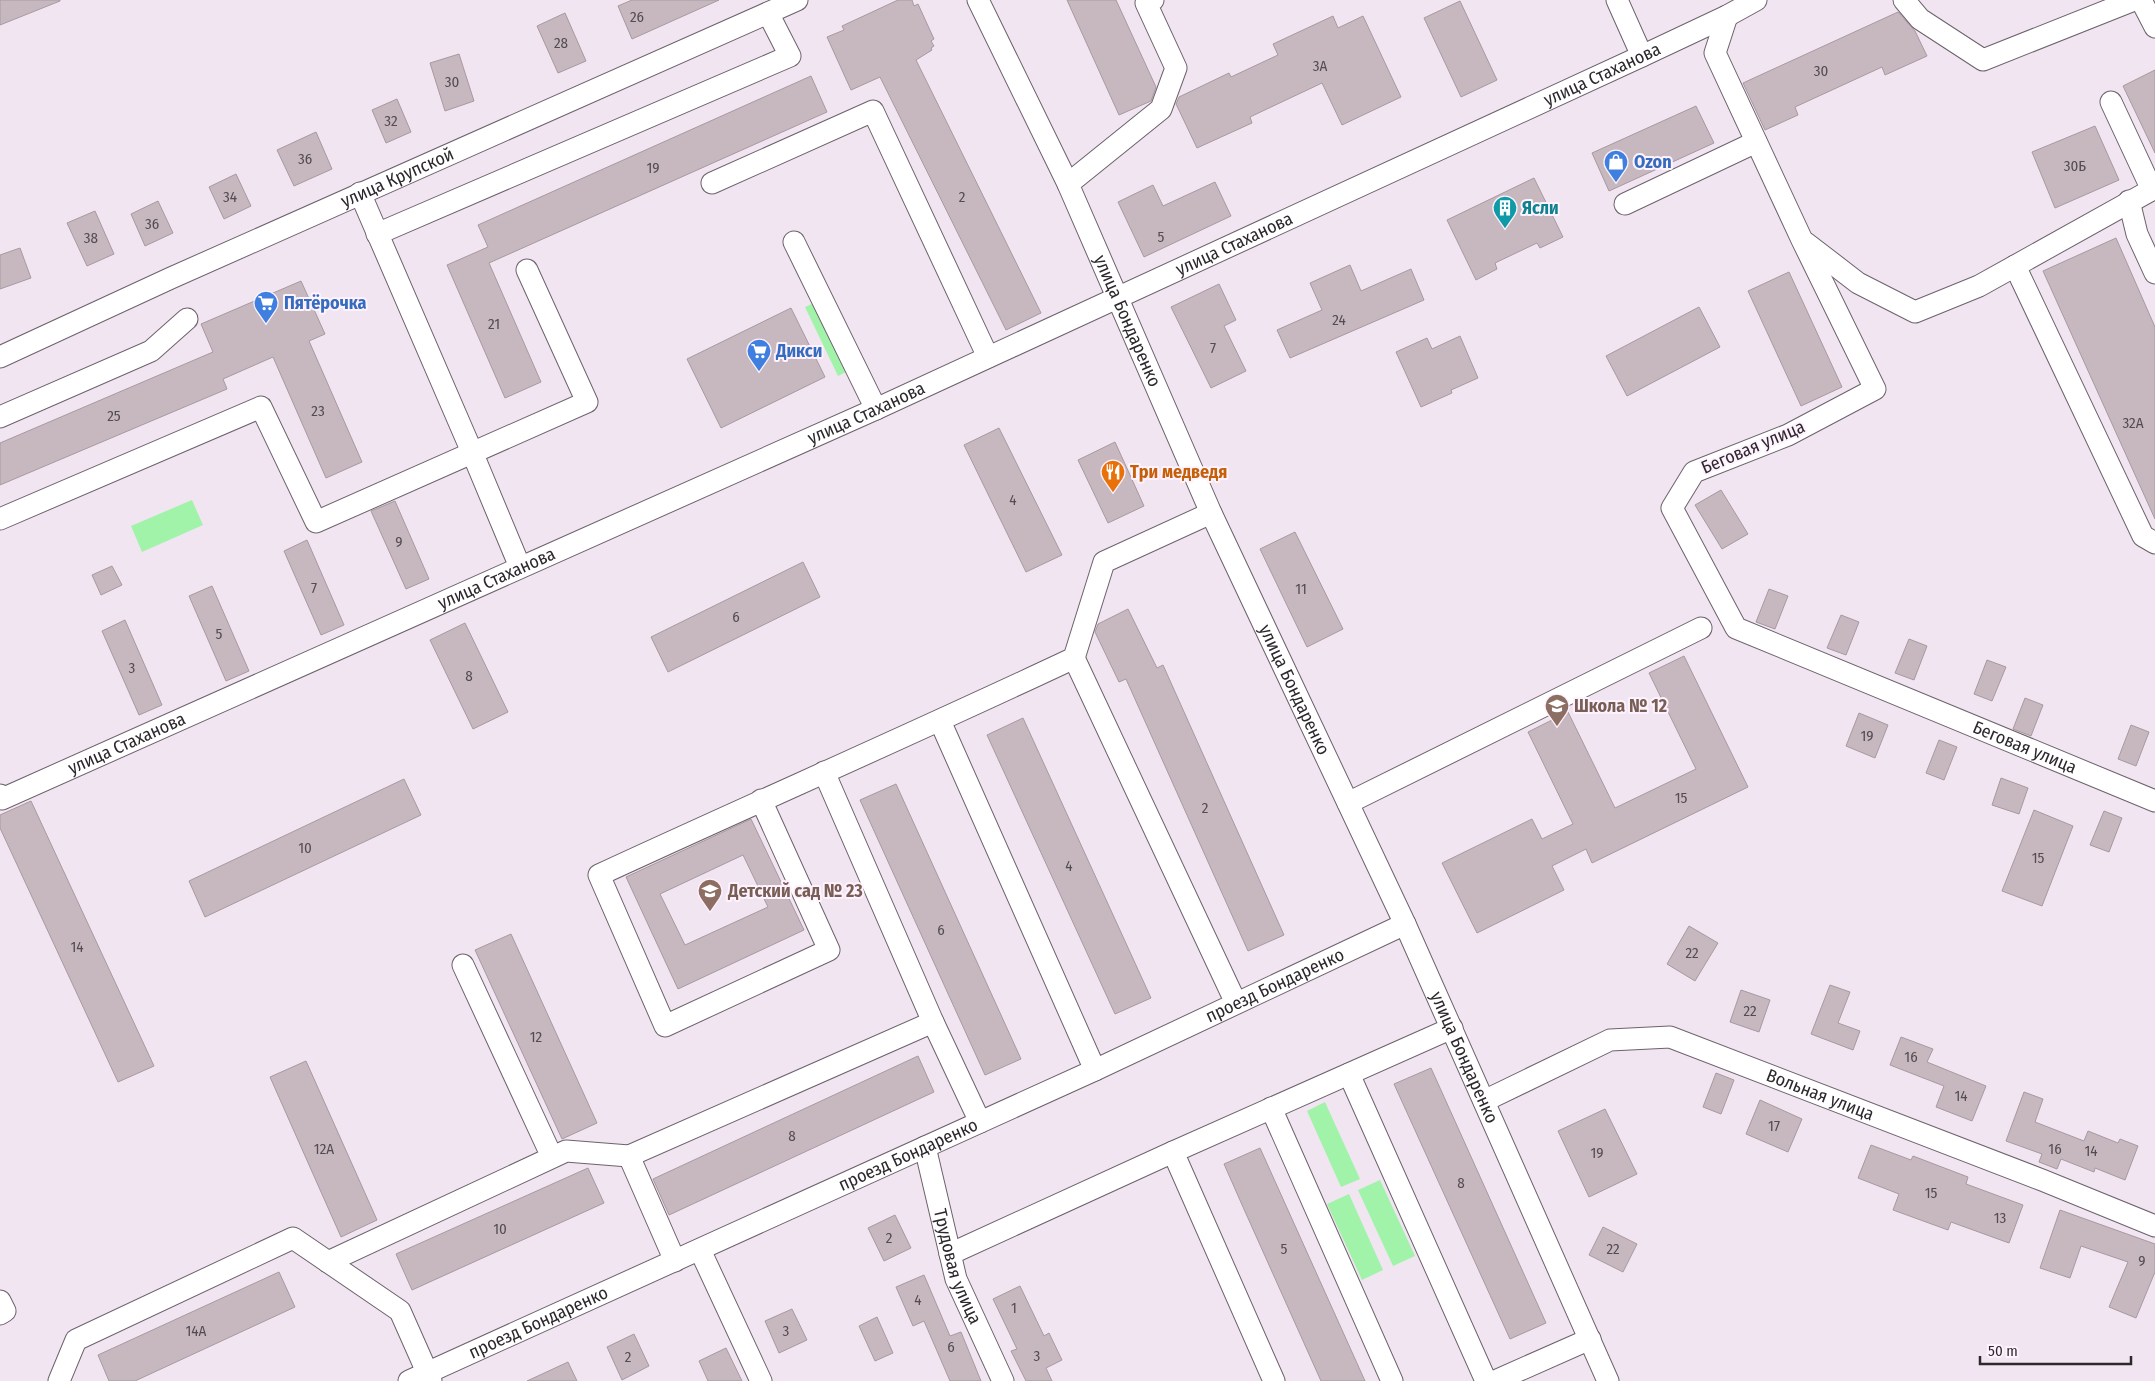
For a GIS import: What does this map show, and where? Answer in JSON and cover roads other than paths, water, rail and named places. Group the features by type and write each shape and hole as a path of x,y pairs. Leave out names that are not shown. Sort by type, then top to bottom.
{"street":[{"name":"улица Крупской","path":"0,357 360,193 796,0"},
{"name":"улица Бондаренко","path":"978,0 1068,184 1211,513 1405,924 1608,1381"},
{"path":"1068,184 1161,109 1176,68 1146,3 1153,0"},
{"path":"1617,0 1642,56"},
{"name":"улица Стаханова","path":"1,797 876,408 1642,56 1724,8 1756,0"},
{"path":"1904,0 1920,19 1983,60 2134,0"},
{"path":"2141,0 2155,27"},
{"name":"Беговая улица","path":"1724,8 1716,53 1802,240 1875,389 1788,435 1694,472 1672,508 1736,628 2155,801"},
{"path":"377,234 790,56 768,13"},
{"path":"1802,240 1858,283 1915,312 1979,286 2153,189 2111,102"},
{"path":"712,183 873,110 988,357"},
{"path":"1625,204 1756,142"},
{"path":"360,193 520,567"},
{"path":"2129,201 2137,234 2155,272"},
{"path":"794,242 876,408"},
{"path":"2015,266 2143,536 2155,543"},
{"path":"0,519 261,407 316,522 587,402 527,270"},
{"path":"0,417 151,351 187,319"},
{"path":"1211,513 1104,562 1074,658 1236,1003"},
{"path":"1348,803 1701,628"},
{"path":"761,800 829,950 665,1026 599,875 761,800 940,721 1074,658"},
{"path":"940,721 1095,1070"},
{"path":"824,772 933,1022 980,1122"},
{"name":"проезд Бондаренко","path":"409,1381 429,1377 675,1261 1095,1070 1405,924"},
{"path":"463,965 552,1157"},
{"path":"328,1262 566,1151 630,1156 933,1022"},
{"path":"950,1254 1452,1028"},
{"name":"Вольная улица","path":"1484,1101 1610,1040 1670,1037 2033,1176 2155,1226"},
{"path":"1349,1074 1486,1381"},
{"path":"1271,1108 1392,1381"},
{"name":"Трудовая улица","path":"926,1147 956,1279 1003,1381"},
{"path":"1173,1152 1274,1381"},
{"path":"630,1156 675,1261"},
{"path":"59,1381 76,1340 294,1238 400,1311 429,1377"},
{"path":"700,1250 761,1381"},
{"path":"0,1301 5,1311 0,1314"},
{"path":"1495,1381 1590,1339"}],"place":[{"name":"Ozon","path":"1616,183"},
{"name":"Ясли","path":"1505,229"},
{"name":"Пятёрочка","path":"266,324"},
{"name":"Дикси","path":"759,372"},
{"name":"Три медведя","path":"1113,493"},
{"name":"Школа № 12","path":"1557,727"},
{"name":"Детский сад № 23","path":"710,912"}]}
